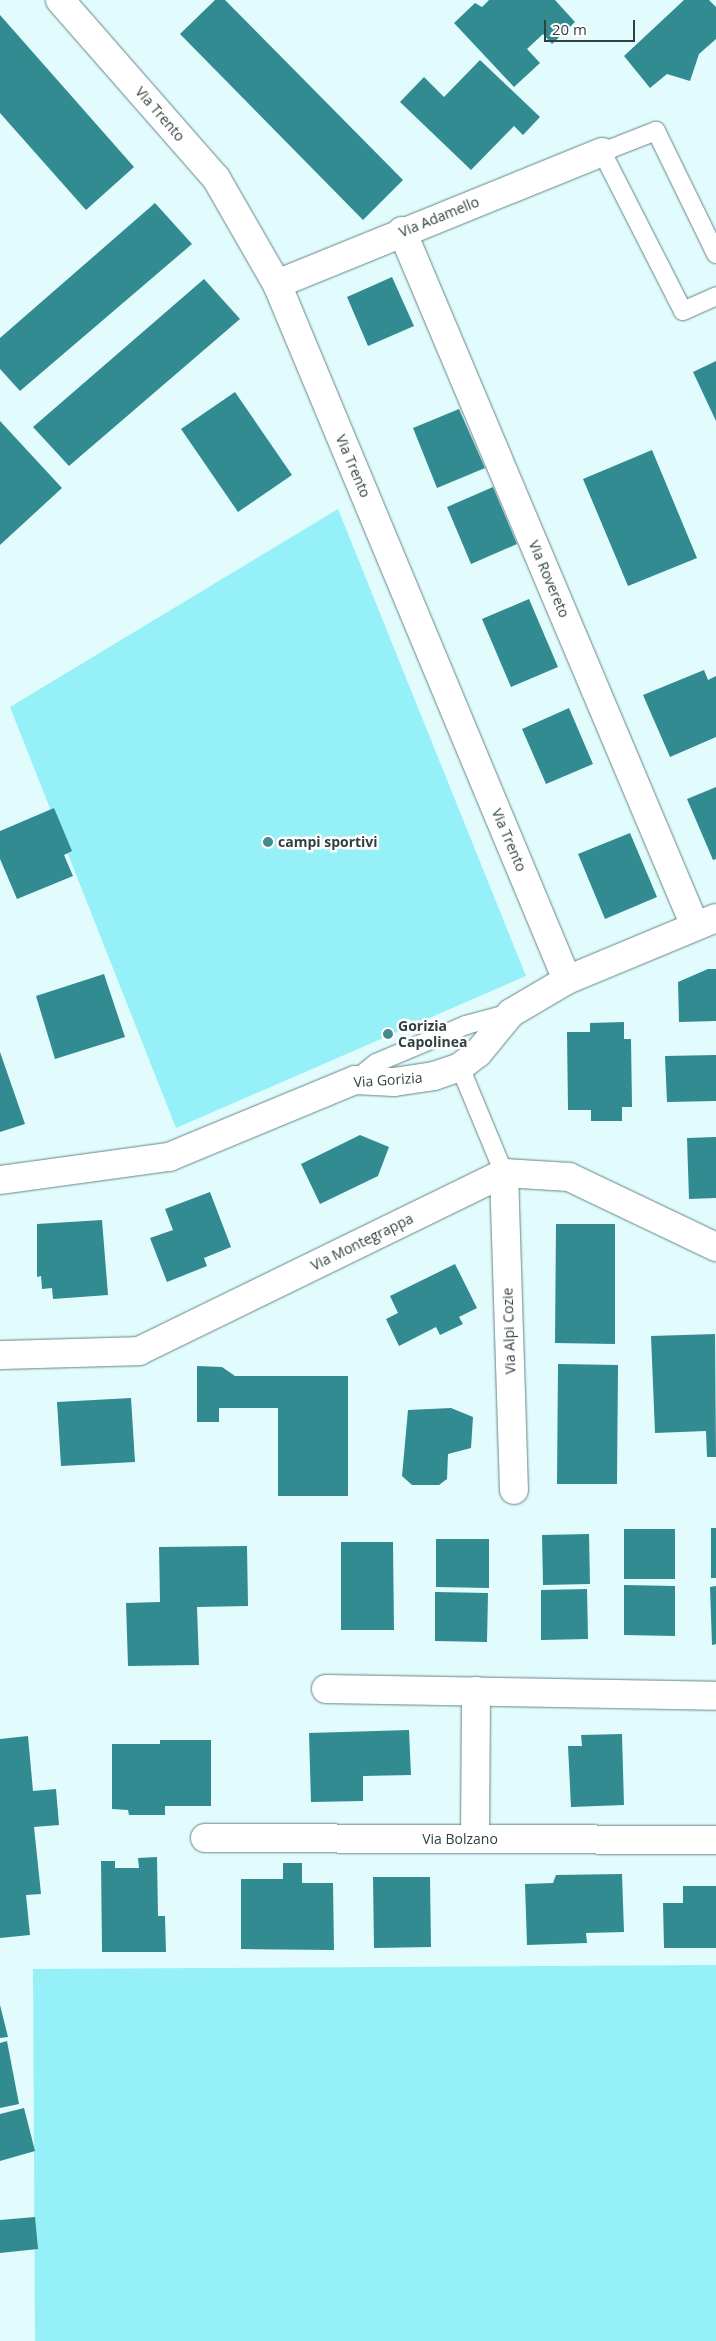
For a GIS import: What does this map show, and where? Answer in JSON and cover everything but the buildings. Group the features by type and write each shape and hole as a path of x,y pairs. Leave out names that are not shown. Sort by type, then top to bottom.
{"street":[{"name":"Via Trento","path":"60,0 216,178 277,284 567,980"},
{"name":"Via Adamello","path":"277,284 402,231 602,152"},
{"name":"Via Rovereto","path":"402,231 706,922"},
{"name":"Via Gorizia","path":"0,1180 169,1157 355,1080 413,1080 460,1067 478,1053 510,1013 567,980 706,922"},
{"name":"Via Montegrappa","path":"0,1355 138,1351 504,1173 569,1177 716,1247"},
{"name":"Via Alpi Cozie","path":"504,1173 514,1490"},
{"path":"326,1689 716,1696"},
{"path":"475,1839 476,1691"},
{"name":"Via Bolzano","path":"205,1838 716,1840"}],"lane":[{"path":"716,254 656,131 602,152 684,311 716,296"},
{"path":"355,1080 376,1063 466,1025 510,1013"},
{"path":"460,1067 504,1173"}],"shaded area":[{"name":"campi sportivi","path":"338,509 526,976 176,1128 10,707"},
{"path":"716,1965 716,2341 35,2341 33,1969"}],"place":[{"name":"campi sportivi","path":"268,842"},
{"name":"Gorizia Capolinea","path":"388,1034"}]}
